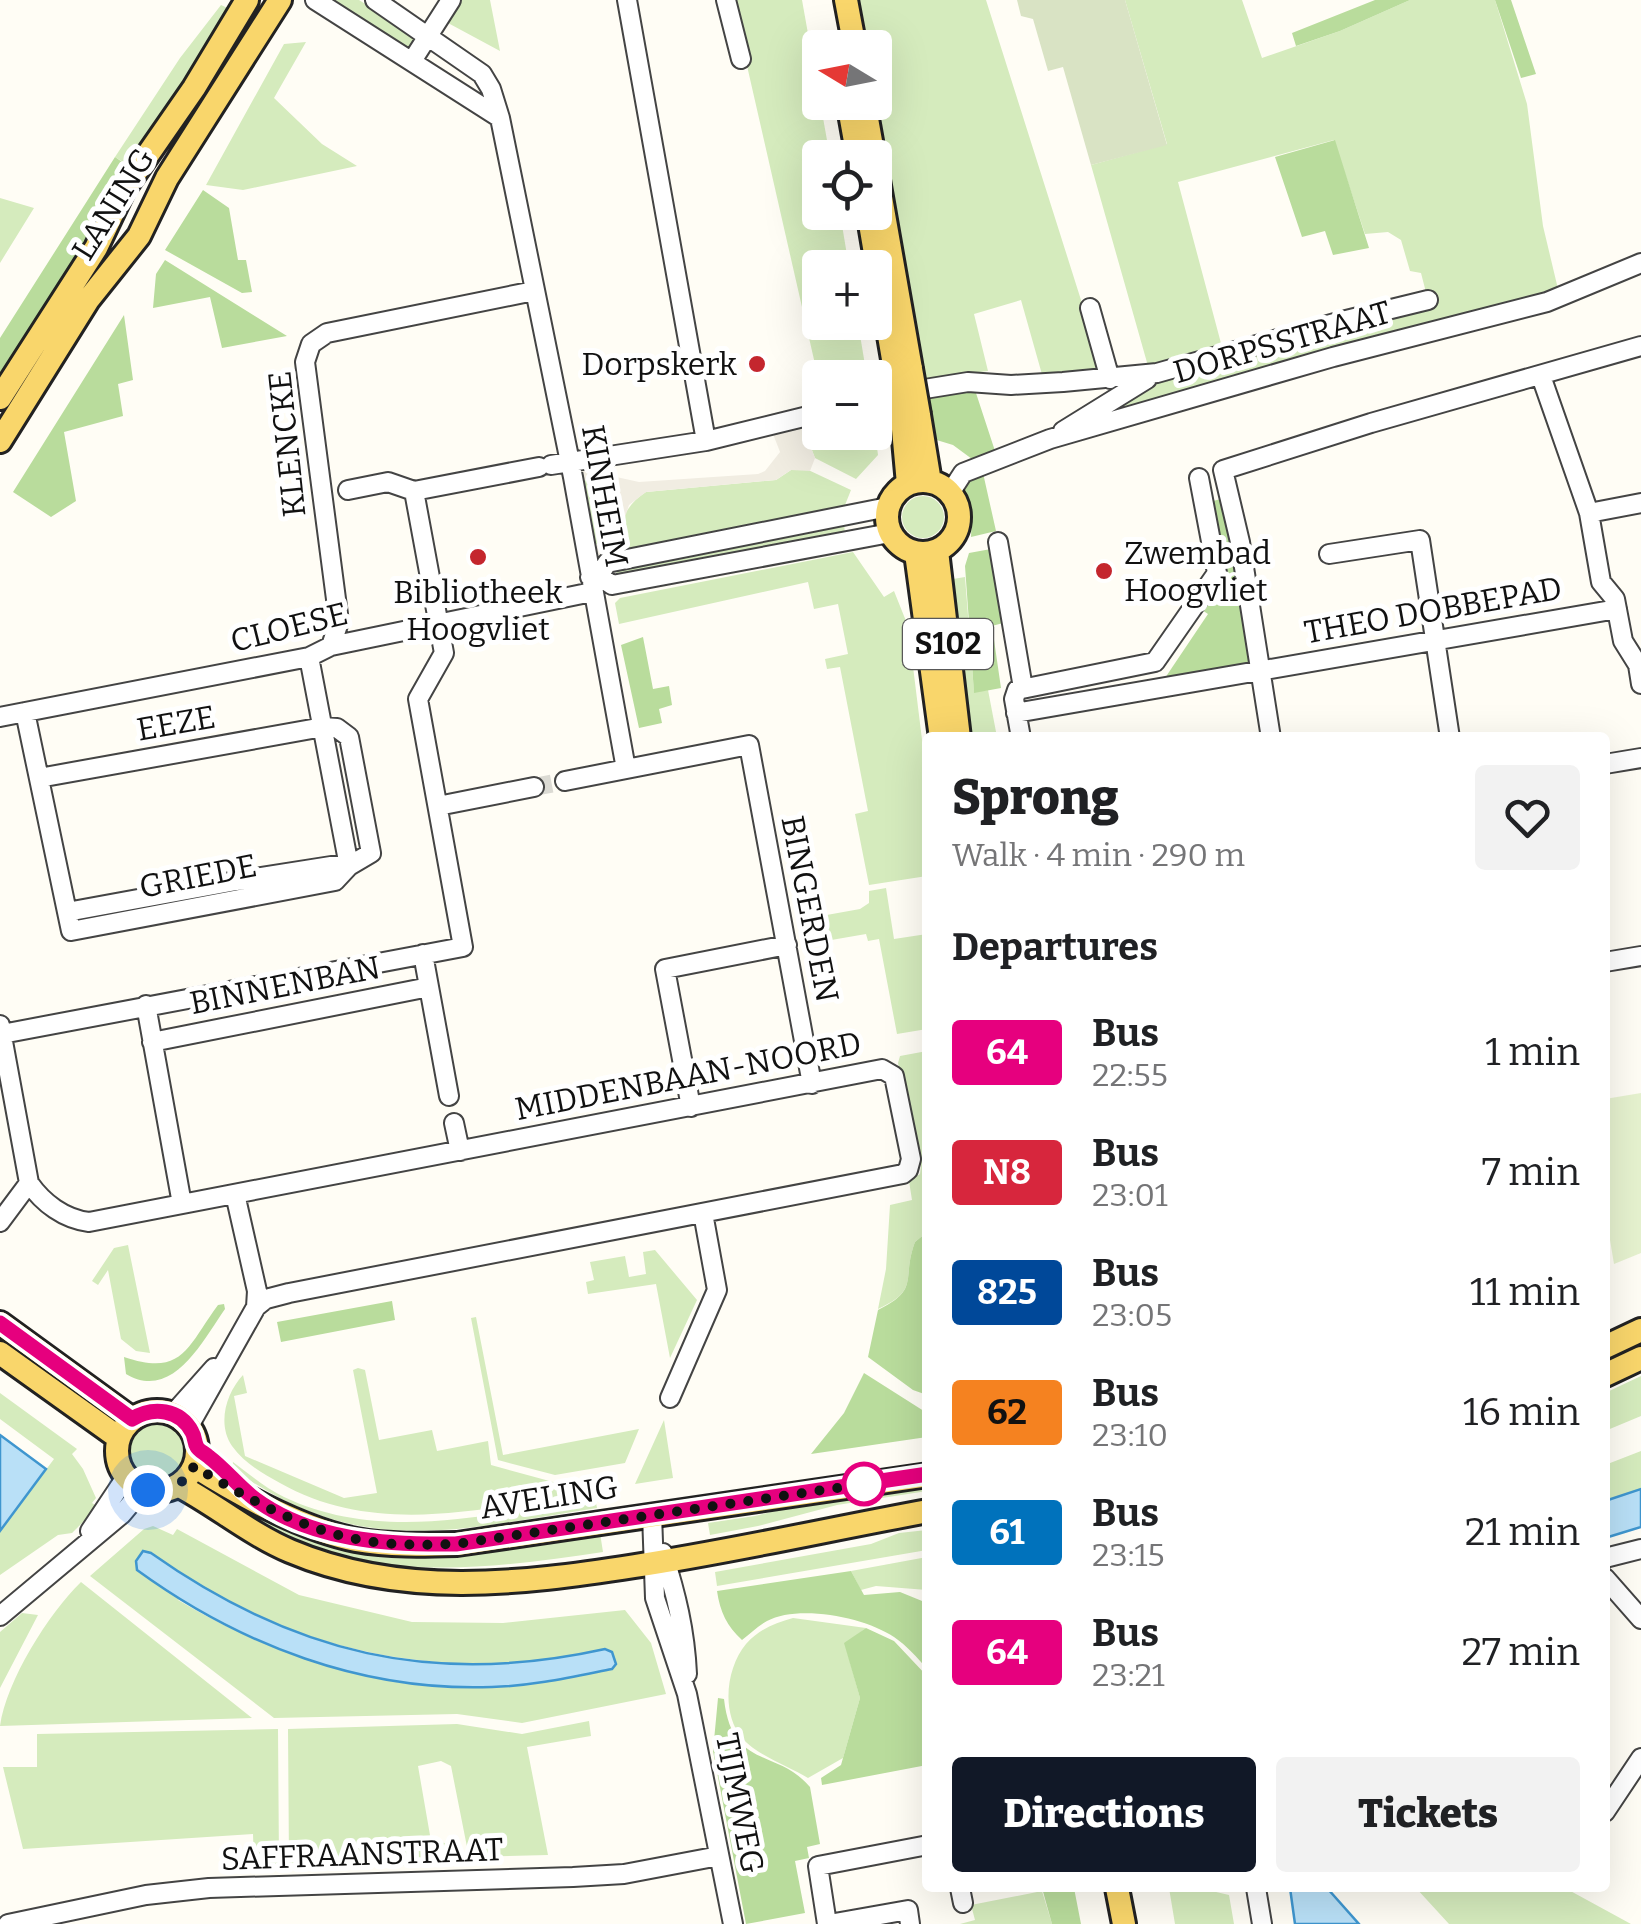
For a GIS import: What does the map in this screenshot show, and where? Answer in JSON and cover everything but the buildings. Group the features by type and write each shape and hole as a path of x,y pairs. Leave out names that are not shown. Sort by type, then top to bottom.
{"main road":[{"name":"LANING","path":"0,398 96,248 124,189 194,88 247,0"},
{"name":"LANING","path":"0,441 88,300 139,236 166,178 280,0"},
{"path":"830,0 836,30"},
{"path":"846,0 852,30"},
{"path":"872,230 903,370"},
{"path":"884,230 910,417 938,483 958,512 958,525 948,543 927,552 901,546 890,533 888,508 893,496 938,483"},
{"name":"S102","path":"927,552 940,732"},
{"name":"S102","path":"927,552 958,732"},
{"path":"0,1323 125,1428"},
{"path":"1610,1345 1641,1330"},
{"path":"0,1353 125,1428"},
{"path":"1610,1374 1641,1358"},
{"path":"152,1411 180,1420 197,1447 194,1466 178,1485 160,1491 134,1483 117,1458 125,1428 152,1411"},
{"name":"AVELING","path":"194,1466 281,1514 352,1539 390,1544 456,1544 922,1475"},
{"path":"178,1485 289,1551 346,1569 406,1580 495,1584 660,1562 922,1511"},
{"path":"1118,1892 1124,1924"}],"street":[{"path":"315,0 500,118"},
{"name":"KINHEIM","path":"376,0 487,80 500,118 534,291 553,464 594,581 626,768"},
{"path":"419,66 428,36 451,0"},
{"path":"626,0 706,441"},
{"path":"726,0 741,59"},
{"name":"DORPSSTRAAT","path":"938,483 1050,440 1333,357 1547,302 1641,262"},
{"name":"KLENCKE","path":"331,646 339,622 337,492 305,362 311,344 326,333 534,291"},
{"path":"892,394 968,382 1011,385 1157,373 1428,300"},
{"path":"1090,308 1110,379"},
{"path":"1270,732 1240,542 1223,470 1641,346"},
{"path":"1050,440 1157,373"},
{"path":"1542,376 1589,513 1601,582 1615,598 1622,641 1638,665 1641,684"},
{"path":"337,492 388,482 414,490 706,441 802,418"},
{"path":"1020,732 1015,693 1023,688 1155,662 1217,574 1199,478"},
{"name":"BINNENBAN","path":"1,1030 463,947 418,700 444,653 414,490"},
{"path":"1589,513 1641,502"},
{"name":"CLOESE","path":"594,581 606,563 888,508"},
{"name":"CLOESE","path":"0,717 309,657 331,646 438,624 594,581 612,585 890,533"},
{"path":"1330,554 1420,540 1449,732"},
{"path":"998,542 1023,688"},
{"name":"THEO DOBBEPAD","path":"1016,713 1617,609"},
{"path":"309,657 323,726"},
{"name":"GRIEDE","path":"26,712 71,931 336,882 349,866 371,853 349,737 337,728 323,726"},
{"name":"EEZE","path":"39,778 323,726"},
{"name":"BINGERDEN","path":"626,768 749,744 812,1084"},
{"path":"1610,763 1641,758"},
{"path":"565,781 626,768"},
{"path":"438,806 534,787"},
{"path":"691,1107 665,969 787,944"},
{"name":"BINNENBAN","path":"422,954 449,1096"},
{"path":"1610,961 1641,956"},
{"name":"BINNENBAN","path":"152,1042 429,987"},
{"name":"BINNENBAN","path":"146,1005 182,1204"},
{"path":"0,1222 29,1183 1,1030"},
{"name":"MIDDENBAAN-NOORD","path":"29,1183 41,1200 79,1221 100,1222 891,1071 911,1159 903,1174 290,1292 266,1299 256,1307"},
{"path":"454,1123 460,1151"},
{"path":"180,1420 206,1399 230,1348 256,1307 257,1291 235,1194"},
{"path":"670,1398 717,1290 703,1213"},
{"path":"0,1616 82,1545 134,1483"},
{"name":"TIJMWEG","path":"652,1514 660,1562 654,1598 687,1694 732,1924"},
{"path":"1610,1557 1641,1549"},
{"path":"1610,1584 1641,1618"},
{"path":"1610,1804 1641,1758"},
{"path":"910,1924 908,1910 828,1924 818,1866 922,1846"},
{"name":"SAFFRAANSTRAAT","path":"8,1924 54,1919 146,1894 208,1888 624,1874 720,1856"},
{"path":"1257,1892 1262,1924"}],"green space":[{"path":"330,0 359,0 412,34 416,40 412,48 407,49"},
{"path":"462,0 490,0 500,51 448,23"},
{"path":"732,0 802,0 807,30 802,30 802,120 823,120 827,140 802,140 802,230 843,230 846,250 802,250 802,307"},
{"path":"851,0 986,0 1100,360 1094,372 1043,378 1021,300 974,314 988,371 919,379 892,209 892,140 881,140 878,120 892,120 892,30 857,30"},
{"path":"1017,0 1125,0 1167,145 1091,165 1063,67 1048,71 1033,19 1021,16"},
{"path":"1125,0 1242,0 1262,58 1340,31 1410,0 1495,0 1527,104 1543,226 1558,289 1081,424 1161,378 1430,308 1421,273 1410,271 1401,240 1388,232 1365,234 1334,140 1178,182 1222,347 1148,366 1091,165 1167,144"},
{"path":"1375,0 1410,0 1296,46 1292,33"},
{"path":"1495,0 1511,0 1536,74 1521,78"},
{"path":"221,5 232,10 131,167 115,157 180,58"},
{"path":"306,42 274,98 322,144 357,166 243,190 206,185 284,44"},
{"path":"1335,140 1369,248 1333,255 1325,231 1302,237 1275,157"},
{"path":"115,157 131,168 0,376 0,338"},
{"path":"203,190 229,208 238,260 246,260 252,292 242,293 165,250"},
{"path":"0,198 34,208 0,263"},
{"path":"165,260 287,336 222,348 210,297 153,308 156,274"},
{"path":"124,315 133,380 118,384 123,416 64,432 76,501 51,517 13,492"},
{"path":"810,340 861,340 864,360 814,360"},
{"path":"975,390 995,451 972,459 953,445 930,438 923,397"},
{"path":"812,450 877,450 878,455 856,479 815,458"},
{"path":"804,468 851,490 843,510 619,554 617,550 624,517 646,492 776,480 791,470"},
{"path":"983,473 996,531 971,537 972,512 962,492 971,477"},
{"path":"573,477 619,490 611,526 586,552"},
{"path":"923,496 938,502 944,517 938,532 923,538 908,532 902,517 908,502"},
{"path":"1225,498 1252,664 1163,681 1208,614 1199,608 1222,574 1209,502"},
{"path":"844,522 845,535 618,579 615,566"},
{"path":"991,549 1003,623 992,626 1001,688 974,693 965,566 969,553"},
{"path":"853,552 884,597 894,591 908,626 922,739 922,877 869,885 855,814 868,811 840,667 827,669 825,659 848,654 838,604 814,609 808,582 619,624 615,603 620,598"},
{"path":"965,577 974,692 988,690 996,732 962,732 947,580"},
{"path":"643,637 653,689 669,686 672,705 659,709 662,723 639,728 621,645"},
{"path":"886,888 894,939 922,935 922,1030 897,1034 879,939 868,941 866,934 814,943 810,918 860,909 869,903 869,891"},
{"path":"922,1052 922,1236 915,1242 905,1289 878,1309 886,1269 890,1205 912,1200 909,1181 920,1174 921,1166 898,1063 900,1056"},
{"path":"1641,1093 1641,1253 1614,1264 1610,1240 1610,1098"},
{"path":"922,1237 922,1393 868,1357 878,1310 905,1289 915,1242"},
{"path":"128,1245 150,1353 136,1351 121,1339 108,1270 98,1285 92,1281 114,1248"},
{"path":"655,1250 697,1300 670,1358 656,1284 588,1294 586,1282 594,1280 590,1262 625,1256 629,1277 646,1274 643,1252"},
{"path":"392,1301 395,1320 281,1342 277,1322"},
{"path":"224,1304 225,1309 196,1351 172,1374 143,1381 126,1374 124,1357 159,1363 182,1354 218,1305"},
{"path":"476,1317 503,1455 639,1429 625,1463 555,1475 498,1460 471,1318"},
{"path":"353,1370 365,1370 379,1440 432,1430 437,1451 488,1441 491,1465 590,1492 433,1514 355,1510 317,1500 280,1483 248,1463 232,1446 224,1419 232,1391 243,1375 247,1393 234,1396 245,1456 344,1498 377,1493"},
{"path":"864,1373 922,1410 922,1438 811,1454 844,1413"},
{"path":"1641,1376 1641,1416 1610,1429 1610,1391"},
{"path":"0,1393 77,1449 72,1454 96,1498 92,1503 98,1507 72,1533 58,1535 0,1575 0,1531 54,1459 0,1419"},
{"path":"664,1420 673,1478 635,1484"},
{"path":"157,1424 177,1432 185,1452 177,1472 157,1480 137,1472 129,1452 137,1432"},
{"path":"1641,1451 1641,1489 1610,1499 1610,1463"},
{"path":"233,1462 284,1497 360,1519 438,1521 595,1498 597,1508 453,1529 408,1531 365,1527 322,1516 278,1497 232,1468"},
{"path":"922,1484 922,1492 837,1505 710,1535 708,1523 835,1496"},
{"path":"225,1491 274,1519 447,1555 600,1533 603,1552 443,1568 363,1561 324,1552 269,1530 218,1502"},
{"path":"153,1526 173,1535 177,1529 299,1595 412,1622 503,1623 625,1610 651,1643 666,1694 522,1723 457,1714 274,1718 90,1576 144,1529","holes":["200,1587 249,1612 347,1647 447,1663 551,1659 605,1649 499,1685 408,1684 326,1666 287,1652 248,1637 178,1600"]},
{"path":"922,1531 922,1551 717,1586 715,1572 871,1544 899,1533"},
{"path":"922,1558 922,1590 876,1586 861,1590 851,1571"},
{"path":"851,1571 864,1595 900,1592 922,1601 922,1664 903,1644 881,1630 831,1615 780,1616 742,1640 728,1624 717,1591"},
{"path":"81,1582 252,1718 0,1726 11,1689 31,1649"},
{"path":"22,1613 38,1615 0,1688 0,1632"},
{"path":"793,1618 866,1628 845,1644 860,1698 843,1758 808,1778 742,1738 729,1704 730,1678 746,1644 768,1627"},
{"path":"866,1628 894,1641 922,1671 922,1766 822,1785 821,1778 841,1765 860,1698 844,1643"},
{"path":"718,1698 724,1699 729,1722 746,1748 784,1767 810,1787 820,1844 807,1847 809,1858 795,1861 805,1913 746,1924 713,1751"},
{"path":"589,1721 591,1736 527,1747 548,1855 469,1857 451,1766 441,1761 418,1766 431,1841 445,1843 449,1851 430,1854 431,1866 289,1864 288,1729 457,1724 522,1734"},
{"path":"278,1729 279,1864 254,1865 253,1834 23,1849 3,1767 37,1767 37,1734"},
{"path":"1042,1892 1052,1924 960,1924 975,1920 971,1905"},
{"path":"1043,1892 1075,1892 1081,1924 1052,1924"},
{"path":"1170,1892 1229,1895 1234,1924 1175,1924"},
{"path":"1420,1892 1572,1892 1631,1924 1449,1924"}],"shaded area":[{"path":"802,425 802,450 812,450 815,458 810,471 791,470 776,480 646,492 629,505 616,545 619,554 588,565 586,552 601,543 620,499 619,490 573,477 571,467 639,482 758,474 780,452 773,434"}],"water":[{"path":"0,1435 46,1469 0,1531"},
{"path":"1641,1489 1641,1527 1610,1536 1610,1499"},
{"path":"143,1551 258,1616 312,1638 367,1653 423,1662 482,1664 542,1660 605,1649 612,1652 616,1664 612,1669 567,1678 492,1687 444,1686 350,1672 261,1641 218,1621 137,1570 136,1561"},
{"path":"1291,1892 1331,1892 1359,1924 1295,1924"}],"tunnel":[{"path":"534,787 565,781"}],"bus line":[{"name":"64","path":"0,1323 132,1419 157,1411 180,1418 192,1431 197,1447 254,1498 281,1514 352,1539 390,1544 456,1544 922,1475"}],"place":[{"name":"Dorpskerk","path":"757,364"},
{"name":"Bibliotheek Hoogvliet","path":"478,557"},
{"name":"Zwembad Hoogvliet","path":"1104,571"}],"route":[{"path":"148,1490 172,1488 183,1482 194,1466 281,1514 314,1527 352,1539 421,1545 456,1544 864,1484"}]}
